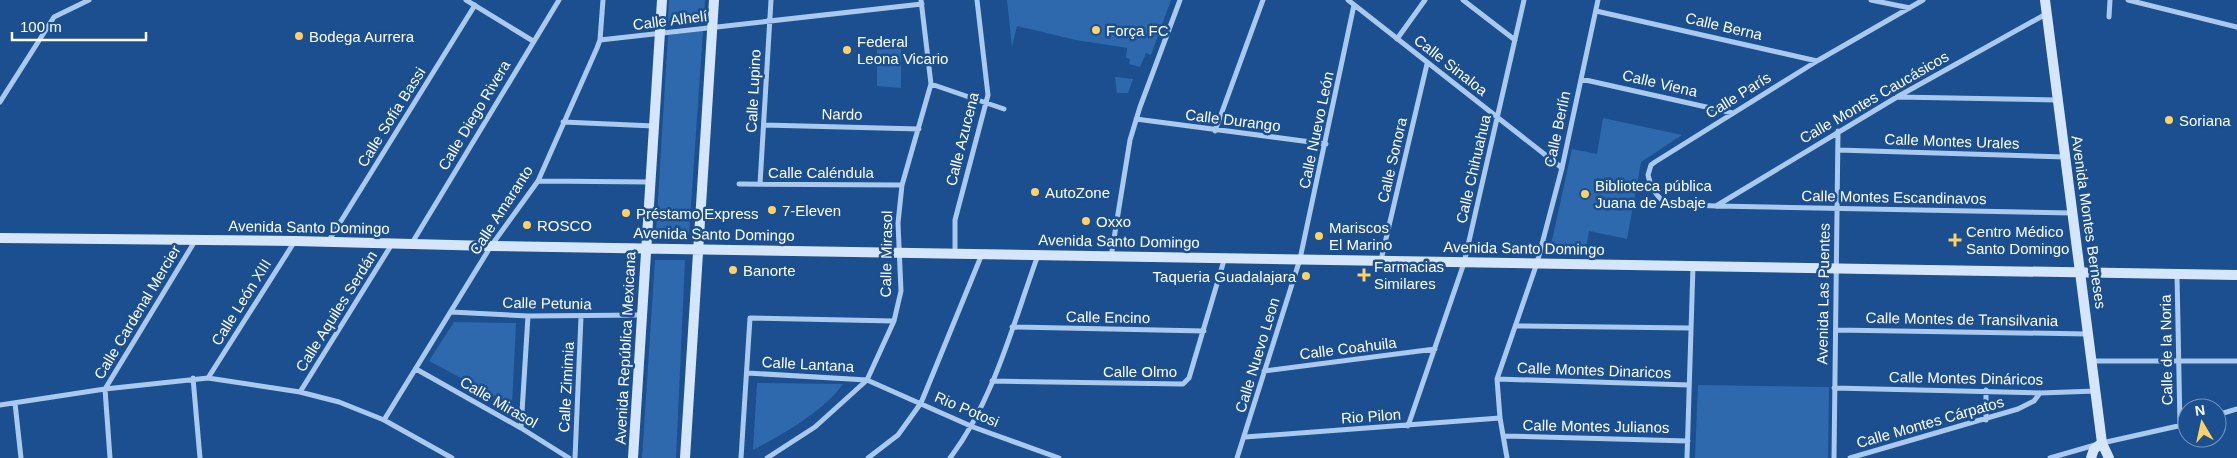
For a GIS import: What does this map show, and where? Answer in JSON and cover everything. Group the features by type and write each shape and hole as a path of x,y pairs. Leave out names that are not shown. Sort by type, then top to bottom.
{"main road":[{"name":"Avenida República Mexicana","path":"633,458 662,0"},
{"path":"685,458 714,0"},
{"name":"Avenida Montes Berneses","path":"2044,0 2097,391 2103,452"},
{"name":"Avenida Santo Domingo","path":"0,238 295,241 1111,257 1225,257 1464,263 2237,275"},
{"path":"2091,458 2094,449 2103,452"}],"street":[{"path":"0,102 54,17 89,0"},
{"path":"466,0 533,41"},
{"name":"Calle Diego Rivera","path":"412,243 559,0"},
{"name":"Calle Amaranto","path":"384,420 491,246 538,181 600,40 603,0"},
{"name":"Calle Lupino","path":"760,184 771,0"},
{"name":"Calle Azucena","path":"955,253 955,220 986,103 987,79 977,0"},
{"path":"1111,257 1122,179 1136,119 1180,0"},
{"path":"1215,130 1263,0"},
{"name":"Calle Sinaloa","path":"1348,0 1427,64 1562,168"},
{"path":"1396,39 1425,0"},
{"path":"1463,0 1515,40"},
{"name":"Calle Chihuahua","path":"1408,426 1464,263 1524,0"},
{"name":"Calle Berlín","path":"1498,379 1537,263 1562,168 1598,0"},
{"path":"1872,0 1910,8"},
{"name":"Calle París","path":"1716,206 1663,202 1649,180 1648,169 1655,162 1817,60 1924,0"},
{"path":"2109,17 2110,0"},
{"path":"2128,0 2237,27"},
{"name":"Calle Alhelí","path":"600,40 922,2"},
{"name":"Calle Mirasol","path":"767,458 815,427 867,380 894,321 901,291 898,223 902,185 931,84 922,2"},
{"name":"Calle Sofía Bassi","path":"328,242 475,5"},
{"name":"Calle Nuevo León","path":"1300,259 1326,144 1354,5"},
{"name":"Calle Berna","path":"1596,10 1817,60"},
{"name":"Calle Montes Caucásicos","path":"1716,206 1896,97 2046,14"},
{"name":"Calle Sonora","path":"1381,261 1427,64"},
{"name":"Calle Viena","path":"1581,79 1732,113"},
{"path":"931,84 1004,109"},
{"path":"1896,97 2057,100"},
{"name":"Calle Durango","path":"1136,119 1326,144"},
{"path":"563,122 654,126"},
{"name":"Nardo","path":"764,125 919,129"},
{"name":"Avenida Las Puentes","path":"1834,458 1838,131"},
{"name":"Calle Montes Urales","path":"1838,150 2065,157"},
{"path":"538,181 651,182"},
{"name":"Calle Caléndula","path":"739,184 902,185"},
{"name":"Calle Montes Escandinavos","path":"1716,206 2072,213"},
{"name":"Calle Cardenal Mercier","path":"110,458 105,388 195,240"},
{"name":"Calle León XIII","path":"208,378 295,241"},
{"name":"Calle Aquiles Serdán","path":"300,392 393,243"},
{"path":"868,458 898,435 921,403 982,254"},
{"path":"950,458 972,427 992,381 1038,255"},
{"name":"Calle Olmo","path":"992,381 1183,384 1189,378 1225,257"},
{"name":"Calle Nuevo Leon","path":"1237,458 1300,259"},
{"path":"1687,458 1693,266"},
{"name":"Calle de la Noria","path":"2177,273 2180,398"},
{"name":"Calle Petunia","path":"451,312 582,317 643,315"},
{"path":"521,428 528,316"},
{"name":"Calle Zimimia","path":"575,458 582,317"},
{"path":"741,458 750,318 894,321"},
{"path":"1516,326 1691,328"},
{"name":"Calle Encino","path":"1012,327 1204,331"},
{"name":"Calle Montes de Transilvania","path":"1836,330 2089,334"},
{"name":"Calle Coahuila","path":"1264,371 1435,349"},
{"path":"2093,361 2237,360"},
{"name":"Calle Mirasol","path":"416,370 521,428 569,458"},
{"name":"Calle Lantana","path":"747,373 867,380"},
{"path":"192,378 200,458"},
{"path":"0,405 105,388 192,378 208,378 300,392 339,402 384,420 452,458"},
{"path":"1498,379 1500,418 1507,458"},
{"name":"Calle Montes Dinaricos","path":"1498,379 1690,385"},
{"name":"Rio Potosi","path":"867,380 972,427 1059,458"},
{"name":"Calle Montes Dináricos","path":"1834,388 1986,390 2040,393 2097,391"},
{"path":"1986,390 1986,420"},
{"name":"Calle Montes Cárpatos","path":"1850,458 1986,420 2027,405 2040,393"},
{"path":"15,402 21,458"},
{"name":"Rio Pilon","path":"1244,437 1500,418"},
{"path":"2050,458 2103,452 2177,427"},
{"name":"Calle Montes Julianos","path":"1503,436 1688,441"}],"shaded area":[{"path":"669,0 705,0 704,16 668,21"},
{"name":"Força FC","path":"1007,0 1171,0 1151,55 1146,53 1140,67 1129,64 1130,59 1126,58 1127,48 1076,40 1017,26 1012,47"},
{"path":"703,31 689,234 656,233 668,35"},
{"path":"877,47 901,48 901,88 877,86"},
{"path":"1115,77 1133,79 1128,93 1117,93"},
{"path":"1603,118 1682,135 1641,162 1627,239 1589,231 1585,254 1549,254 1572,149 1597,154"},
{"path":"655,260 685,260 676,458 642,458"},
{"path":"454,322 516,323 512,405 429,361"},
{"path":"757,383 843,384 814,413 789,430 753,450"},
{"path":"1698,385 1829,387 1828,458 1695,458"}],"place":[{"name":"Força FC","path":"1096,30"},
{"name":"Bodega Aurrera","path":"299,36"},
{"name":"Federal Leona Vicario","path":"847,50"},
{"name":"Soriana","path":"2169,120"},
{"name":"AutoZone","path":"1035,192"},
{"name":"Biblioteca pública Juana de Asbaje","path":"1585,194"},
{"name":"7-Eleven","path":"772,210"},
{"name":"Préstamo Express","path":"626,213"},
{"name":"Oxxo","path":"1086,221"},
{"name":"ROSCO","path":"527,225"},
{"name":"Mariscos El Marino","path":"1319,236"},
{"name":"Centro Médico Santo Domingo","path":"1955,240"},
{"name":"Banorte","path":"733,270"},
{"name":"Farmacias Similares","path":"1364,275"},
{"name":"Taqueria Guadalajara","path":"1306,276"}]}
